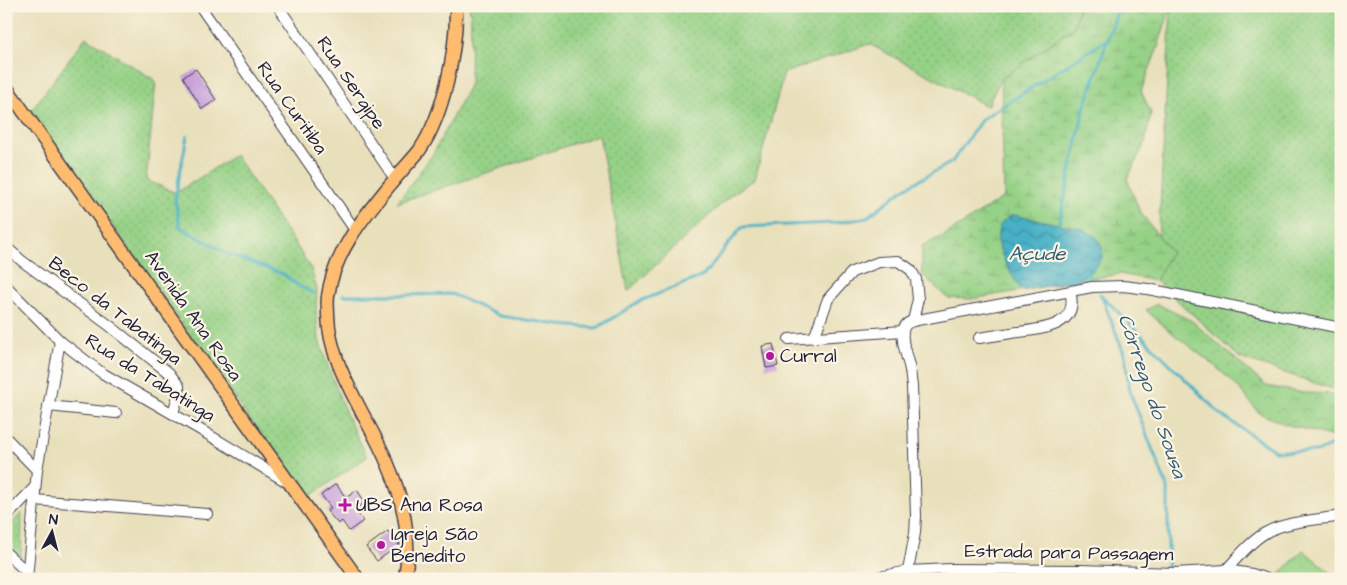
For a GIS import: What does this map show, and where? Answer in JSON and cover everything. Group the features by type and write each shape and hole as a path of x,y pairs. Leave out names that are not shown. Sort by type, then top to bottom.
{"main road":[{"path":"405,579 405,516 399,491 388,463 342,374 328,326 328,298 332,278 341,253 356,230 418,152 435,120 442,100 453,49 456,6"},
{"name":"Avenida Ana Rosa","path":"6,87 351,573 358,579"}],"street":[{"name":"Rua Curitiba","path":"200,6 356,230"},
{"name":"Rua Sergipe","path":"278,6 395,179"},
{"name":"Beco da Tabatinga","path":"6,247 169,373 179,386 179,393 173,413"},
{"path":"814,338 828,299 852,272 879,262 898,261 911,270 916,279 918,298 913,321"},
{"path":"908,571 916,516 912,386 903,341 903,331 904,327 913,321 1108,285 1148,289 1341,328"},
{"name":"Rua da Tabatinga","path":"6,286 60,341 102,373 288,482"},
{"path":"979,338 1054,326 1063,321 1068,313 1072,299 1070,291"},
{"path":"789,340 903,331"},
{"path":"27,576 37,470 60,341"},
{"path":"48,406 116,413"},
{"path":"6,438 37,470"},
{"path":"6,517 36,487"},
{"path":"34,500 207,514"},
{"path":"1226,570 1265,533 1278,527 1300,522 1341,516"},
{"path":"6,553 27,576"},
{"name":"Estrada para Passagem","path":"870,579 908,571 951,569 1176,573 1226,570 1252,574 1267,579"}],"green space":[{"path":"469,6 1079,6 1074,27 1001,79 987,106 869,44 784,73 755,179 731,195 628,291 599,135 397,203 433,154 470,84 471,16"},
{"path":"1079,6 1171,6 1141,91 1151,113 1145,143 1127,179 1140,212 1171,252 1156,281 1120,274 971,299 947,298 922,274 922,246 945,235 1004,197 1001,79 1074,27"},
{"path":"1171,6 1341,6 1341,389 1336,390 1240,358 1156,281"},
{"path":"86,37 156,81 146,180 176,193 235,155 311,269 317,289 316,313 319,340 347,416 367,457 306,499 31,111"},
{"path":"1157,304 1192,321 1266,386 1304,393 1341,394 1341,439 1285,424 1259,413 1238,387 1215,366 1167,329 1146,310"},
{"path":"22,512 21,560 6,547 6,530"},
{"path":"1303,550 1338,579 1282,579 1279,575"}],"water":[{"name":"Açude","path":"1014,215 1083,229 1096,237 1102,246 1102,258 1093,270 1074,283 1064,282 1022,291 1005,262 998,239 999,229 1004,221"}],"building":[{"path":"196,69 216,100 202,109 183,77"},
{"name":"Curral","path":"773,344 778,366 766,368 762,346"},
{"name":"UBS Ana Rosa","path":"336,484 346,498 357,490 365,502 355,510 363,521 349,531 342,521 338,524 327,511 331,508 321,495"},
{"path":"388,531 399,545 377,561 366,547"}],"waterway":[{"name":"Córrego do Sousa","path":"1061,228 1059,224 1084,109 1119,6"},
{"path":"343,295 452,294 500,316 560,325 597,328 638,302 703,276 742,227 834,223 866,218 905,188 952,162 982,119 1108,39"},
{"path":"187,136 175,199 180,227 230,255 283,274 299,286 313,293"},
{"name":"Córrego do Sousa","path":"1085,270 1090,278"},
{"path":"1100,294 1220,414 1275,451 1317,452 1341,441"},
{"name":"Córrego do Sousa","path":"1102,297 1125,356 1130,392 1168,489 1167,567"}],"place":[{"name":"Curral","path":"770,356"},
{"name":"UBS Ana Rosa","path":"345,505"},
{"name":"Igreja São Benedito","path":"381,545"}]}
